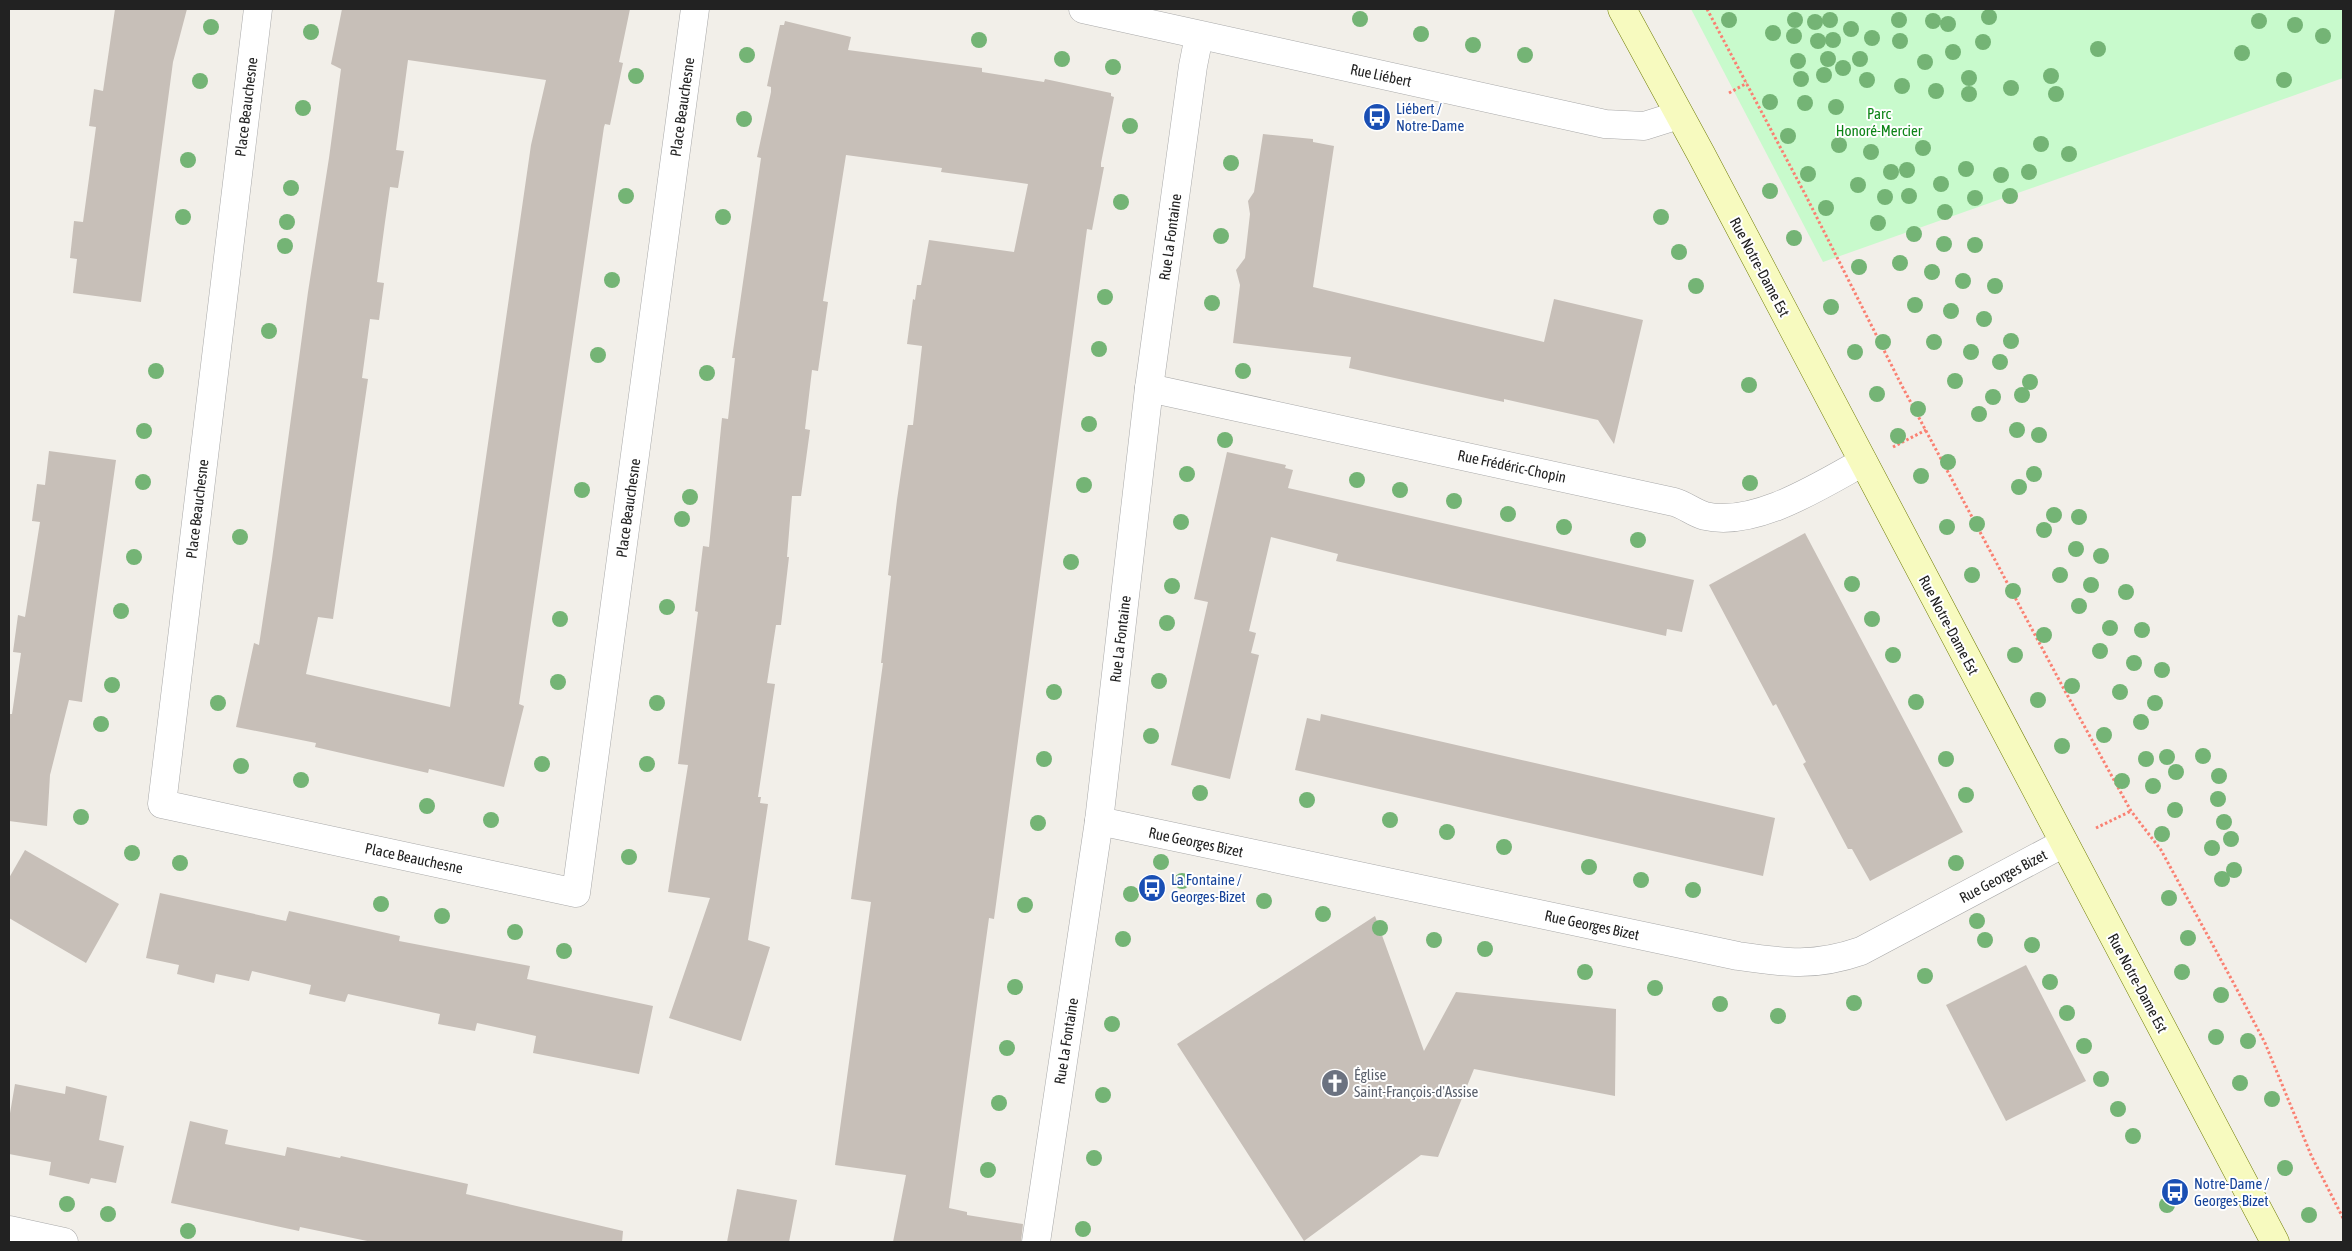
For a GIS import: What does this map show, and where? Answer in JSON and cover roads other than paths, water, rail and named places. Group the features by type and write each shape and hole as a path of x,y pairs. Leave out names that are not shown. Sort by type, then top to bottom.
{"main road":[{"name":"Rue Notre-Dame Est","path":"1622,9 2275,1242"}],"street":[{"name":"Place Beauchesne","path":"258,9 162,804 576,894 695,9"},
{"name":"Rue Liébert","path":"1083,9 1606,124 1644,126 1679,115"},
{"name":"Rue La Fontaine","path":"1036,1242 1099,822 1149,388 1199,36"},
{"name":"Rue Frédéric-Chopin","path":"1149,388 1674,502 1704,516 1724,518 1748,515 1802,495 1863,462"},
{"name":"Rue Georges Bizet","path":"1099,822 1729,954 1799,964 1836,959 1862,951 2064,843"},
{"path":"9,1230 64,1242"}],"place":[{"name":"Liébert / Notre-Dame","path":"1377,117"},
{"name":"La Fontaine / Georges-Bizet","path":"1152,888"},
{"name":"Église Saint-François-d'Assise","path":"1335,1083"},
{"name":"Notre-Dame / Georges-Bizet","path":"2175,1192"}],"park label":[{"name":"Parc Honoré-Mercier","path":"1879,122"}]}
